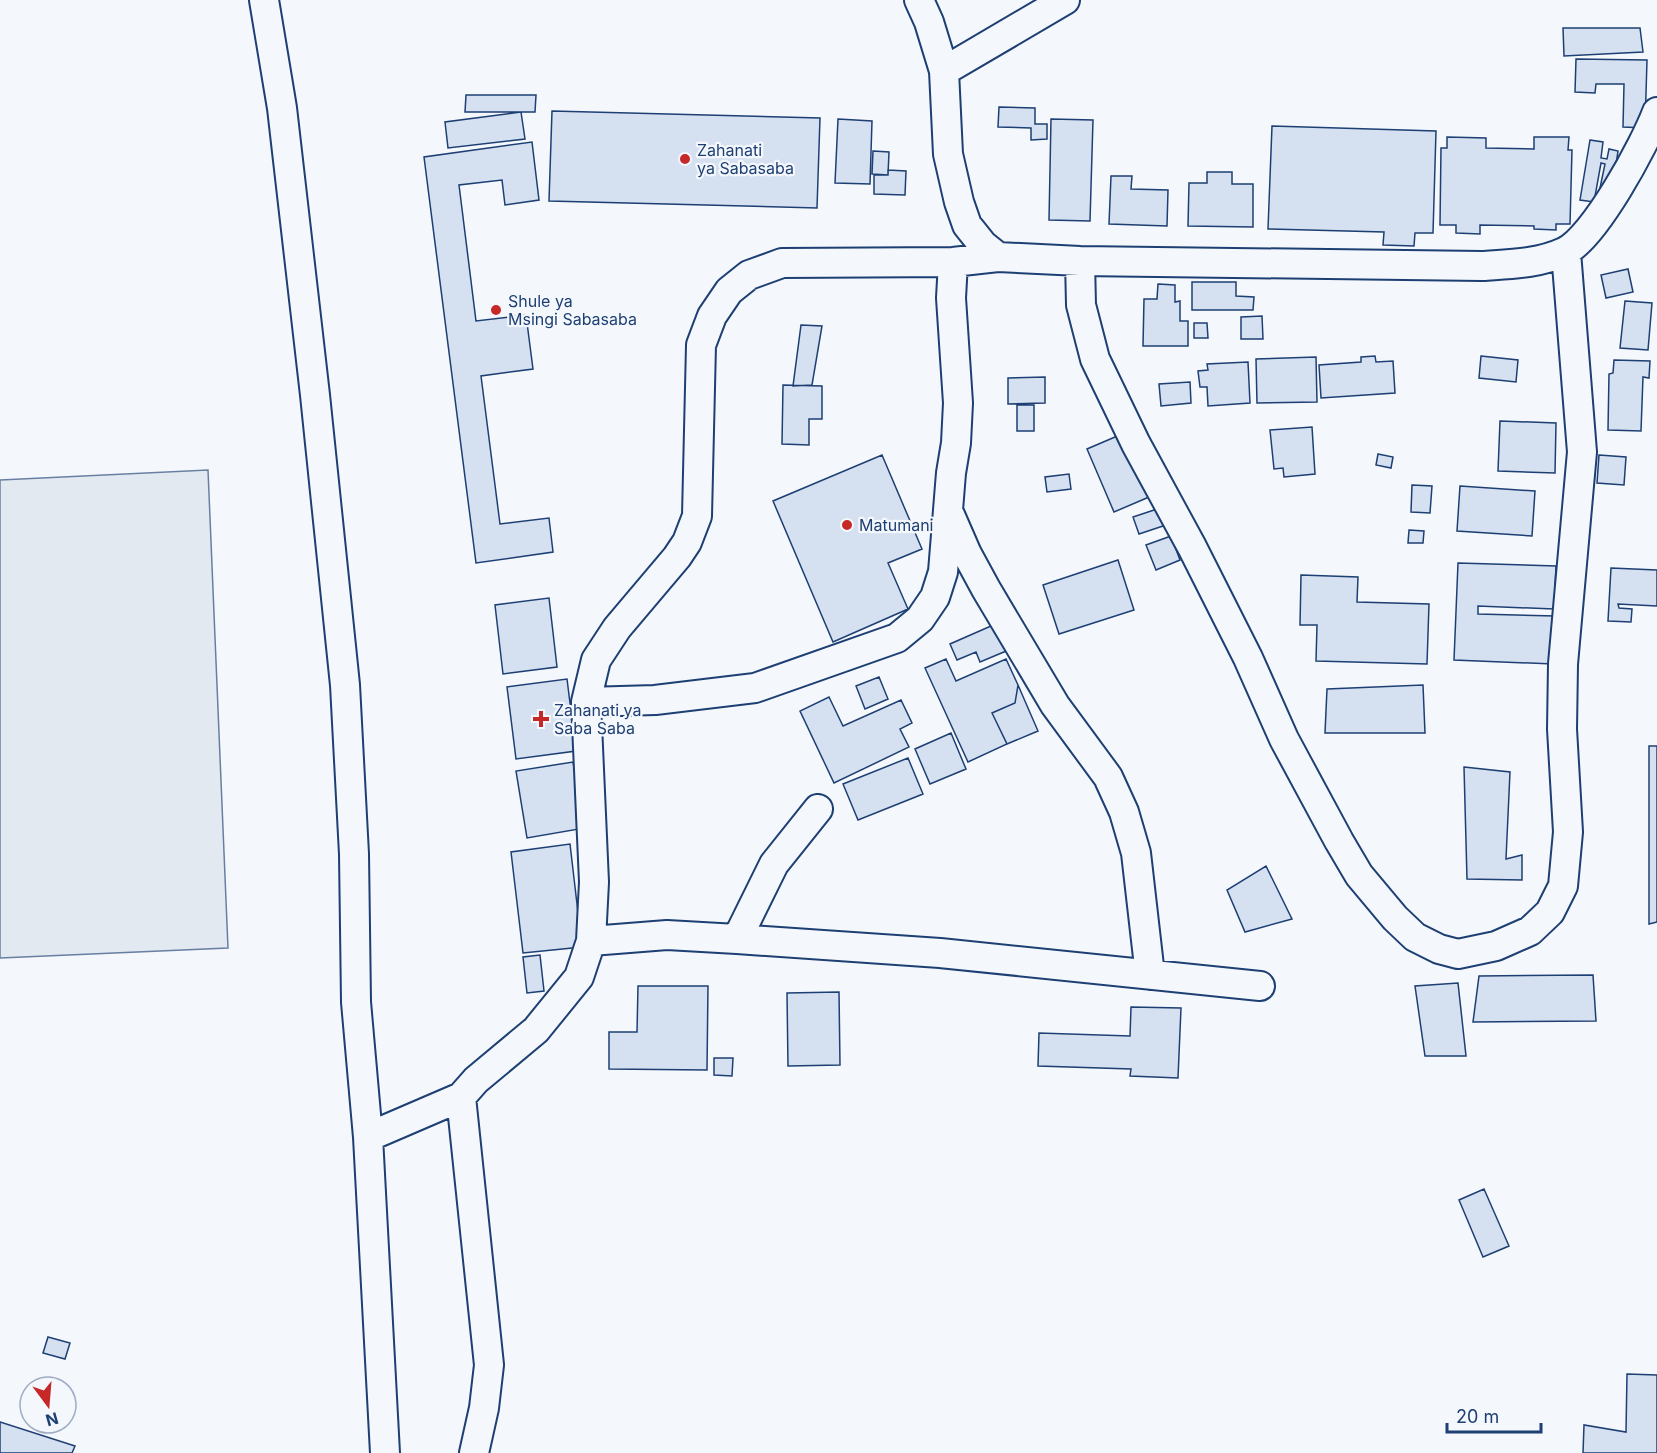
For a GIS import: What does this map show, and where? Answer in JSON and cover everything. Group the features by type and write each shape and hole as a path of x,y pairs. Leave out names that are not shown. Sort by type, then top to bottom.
{"street":[{"path":"264,0 286,142 345,685 354,854 356,1002 368,1137 385,1453"},
{"path":"919,0 929,22 944,71 948,154 959,202 967,225 983,245 998,257"},
{"path":"944,71 1065,0"},
{"path":"368,1137 460,1097 476,1080 537,1030 579,977 591,941 594,882 586,702 596,660 617,628 687,543 697,516 701,345 712,316 729,291 749,275 782,263 953,262 998,257 1080,261 1482,266 1535,262 1566,252 1582,237 1624,179 1657,112"},
{"path":"1080,261 1081,305 1095,360 1136,444 1192,547 1248,658 1284,739 1339,841 1359,875 1408,931 1439,949 1458,954 1496,946 1530,931 1550,912 1563,886 1568,832 1562,729 1563,664 1582,452 1566,252"},
{"path":"586,702 655,700 755,688 779,682 897,638 920,619 935,597 943,572 958,403 951,298 953,262"},
{"path":"948,511 986,589 1055,705 1108,777 1124,812 1136,853 1150,975"},
{"path":"737,939 774,864 818,809"},
{"path":"591,941 667,935 737,939 940,953 1260,986"},
{"path":"460,1097 489,1365 484,1408 474,1453"}],"shaded area":[{"path":"208,470 228,948 0,958 0,480"}],"building":[{"path":"1563,28 1640,28 1643,52 1564,56"},
{"path":"1576,59 1647,60 1645,128 1623,127 1624,84 1596,84 1595,93 1575,92"},
{"path":"466,95 536,95 535,112 465,112"},
{"path":"999,107 1035,108 1035,124 1047,124 1047,139 1031,140 1031,128 998,127"},
{"name":"Zahanati ya Sabasaba","path":"552,111 820,118 817,208 549,201"},
{"path":"521,112 525,139 448,148 445,122"},
{"path":"838,119 872,121 870,184 835,183"},
{"path":"1051,119 1093,120 1090,221 1049,220"},
{"path":"1272,126 1436,131 1433,233 1415,233 1414,246 1383,245 1384,232 1268,229"},
{"path":"1447,137 1486,138 1486,148 1534,149 1534,137 1569,137 1568,150 1572,150 1570,224 1556,224 1556,230 1534,229 1534,226 1480,225 1480,234 1456,233 1456,225 1440,225 1441,148 1447,148"},
{"path":"1590,140 1603,142 1601,158 1607,159 1609,149 1618,151 1612,190 1600,188 1605,164 1601,163 1594,202 1580,200"},
{"path":"532,142 539,200 505,205 502,180 459,185 476,321 526,315 533,369 481,376 500,524 549,518 553,552 476,563 424,157"},
{"path":"873,151 889,152 888,175 872,174"},
{"path":"888,170 906,171 905,195 874,194 874,175 888,175"},
{"path":"1207,172 1232,172 1232,184 1253,184 1253,227 1188,226 1189,183 1207,183"},
{"path":"1111,176 1132,176 1131,189 1168,190 1167,226 1109,224"},
{"path":"1628,269 1633,292 1606,298 1601,275"},
{"path":"1192,282 1236,282 1236,296 1254,297 1253,310 1192,310"},
{"path":"1158,284 1175,285 1175,302 1180,301 1180,321 1188,321 1188,346 1143,346 1144,299 1157,299"},
{"path":"1625,301 1652,303 1648,350 1620,348"},
{"path":"1262,316 1263,339 1241,339 1241,317"},
{"path":"1194,323 1207,323 1208,338 1194,338"},
{"path":"801,325 822,326 812,385 793,386"},
{"path":"1375,356 1376,362 1393,361 1395,393 1321,398 1319,365 1361,362 1361,357"},
{"path":"1481,356 1518,360 1516,382 1479,378"},
{"path":"1316,357 1317,402 1257,403 1256,359"},
{"path":"1614,360 1650,361 1649,378 1643,377 1641,431 1608,430 1609,374 1613,373"},
{"path":"1248,362 1250,403 1208,406 1207,387 1200,387 1198,371 1208,370 1207,364"},
{"path":"1045,377 1045,403 1008,404 1008,378"},
{"path":"1190,382 1191,403 1161,406 1159,384"},
{"path":"783,385 822,386 822,419 809,419 809,445 782,444"},
{"path":"1017,405 1034,405 1034,431 1017,431"},
{"path":"1500,421 1556,423 1555,473 1498,471"},
{"path":"1312,427 1315,474 1284,477 1283,468 1274,469 1270,430"},
{"path":"1122,434 1149,497 1114,512 1087,449"},
{"path":"1378,454 1393,457 1391,468 1376,465"},
{"name":"Matumani","path":"882,455 922,549 888,563 908,609 833,642 773,501"},
{"path":"1599,455 1626,457 1624,485 1597,483"},
{"path":"1069,474 1071,489 1047,492 1045,477"},
{"path":"1412,485 1432,486 1430,513 1411,512"},
{"path":"1460,486 1535,491 1532,536 1457,531"},
{"path":"1160,508 1166,525 1139,534 1133,517"},
{"path":"1409,530 1424,531 1423,543 1408,543"},
{"path":"1171,536 1180,560 1156,570 1146,545"},
{"path":"1118,560 1134,610 1059,634 1043,585"},
{"path":"1458,563 1556,566 1554,609 1478,606 1478,614 1555,616 1553,664 1454,660"},
{"path":"1611,568 1657,570 1657,606 1618,604 1619,608 1632,609 1631,622 1608,621"},
{"path":"1301,575 1358,577 1357,602 1429,604 1427,664 1316,661 1317,625 1300,625"},
{"path":"549,598 557,667 503,674 495,605"},
{"path":"1000,622 1011,649 980,662 976,652 957,660 950,644"},
{"path":"946,659 956,681 1006,659 1018,685 1015,703 992,713 1007,744 968,762 925,668"},
{"path":"879,677 888,699 865,709 856,686"},
{"name":"Zahanati ya Saba Saba","path":"567,679 576,751 516,759 507,687"},
{"path":"1018,685 1038,731 1007,744 992,713 1015,703"},
{"path":"1423,685 1425,733 1325,733 1327,689"},
{"path":"829,697 843,726 901,700 912,723 900,729 909,747 834,783 800,711"},
{"path":"951,733 966,769 930,784 915,749"},
{"path":"1649,746 1657,746 1657,922 1649,924"},
{"path":"908,758 923,794 858,820 843,784"},
{"path":"573,762 585,828 527,838 516,771"},
{"path":"1464,767 1510,772 1506,859 1522,855 1522,880 1467,879"},
{"path":"570,844 582,947 523,953 511,852"},
{"path":"1266,866 1292,919 1245,932 1227,890"},
{"path":"540,955 544,991 527,993 523,957"},
{"path":"1593,975 1596,1021 1473,1022 1479,976"},
{"path":"1458,983 1466,1056 1425,1056 1415,986"},
{"path":"638,986 708,986 707,1070 609,1069 609,1032 637,1032"},
{"path":"839,992 840,1065 788,1066 787,993"},
{"path":"1131,1007 1181,1008 1178,1078 1130,1076 1131,1069 1038,1066 1039,1033 1130,1036"},
{"path":"714,1058 733,1058 732,1076 714,1075"},
{"path":"1484,1189 1509,1246 1483,1257 1459,1200"},
{"path":"48,1337 70,1343 65,1359 43,1353"},
{"path":"1627,1374 1657,1375 1657,1453 1583,1453 1584,1425 1626,1432"},
{"path":"0,1422 18,1428 18,1435 41,1435 75,1446 72,1453 0,1453"}],"place":[{"name":"Zahanati ya Sabasaba","path":"685,159"},
{"name":"Shule ya Msingi Sabasaba","path":"496,310"},
{"name":"Matumani","path":"847,525"},
{"name":"Zahanati ya Saba Saba","path":"541,719"}]}
